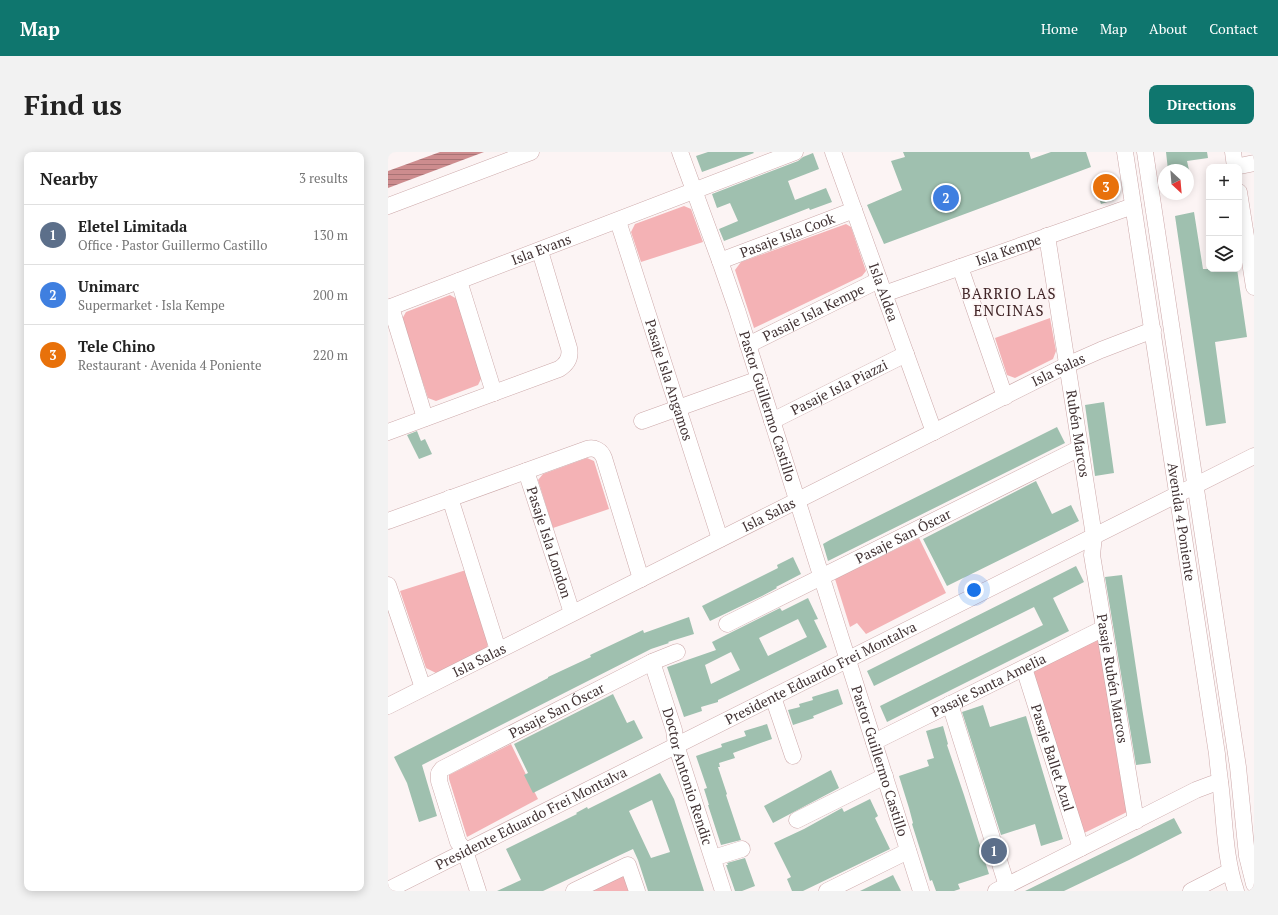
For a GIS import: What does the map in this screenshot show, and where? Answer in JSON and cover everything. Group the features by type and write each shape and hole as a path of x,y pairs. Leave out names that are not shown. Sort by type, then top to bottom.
{"street":[{"path":"388,206 531,152"},
{"name":"Pastor Guillermo Castillo","path":"680,152 720,261 748,345 921,891"},
{"name":"Isla Evans","path":"390,308 795,152"},
{"name":"Isla Aldea","path":"833,152 934,432"},
{"name":"Avenida 4 Poniente","path":"1125,152 1178,494 1220,783 1227,852 1230,871 1236,891"},
{"name":"Avenida 4 Poniente","path":"1145,152 1238,767 1254,884"},
{"path":"1233,152 1235,164"},
{"path":"1242,166 1254,163"},
{"path":"1240,200 1254,286"},
{"name":"Isla Kempe","path":"882,287 960,267 1133,206"},
{"name":"Pasaje Isla Cook","path":"720,261 854,210"},
{"name":"Pasaje Isla Angamos","path":"618,220 720,539"},
{"name":"Rubén Marcos","path":"1047,236 1094,536"},
{"path":"388,432 494,393 566,364 570,356 569,348 540,251"},
{"path":"960,267 1005,397"},
{"path":"459,281 494,393"},
{"name":"Pasaje Isla Kempe","path":"748,345 882,287"},
{"path":"390,308 425,418"},
{"name":"Isla Salas","path":"388,706 1067,365 1153,330"},
{"name":"Pasaje Isla Piazzi","path":"772,421 906,354"},
{"path":"642,421 759,379"},
{"path":"388,521 590,448 600,452 604,458 641,579"},
{"name":"Pasaje San Óscar","path":"727,624 1080,448"},
{"name":"Presidente Eduardo Frei Montalva","path":"388,890 1254,456"},
{"name":"Pasaje Isla London","path":"526,471 572,613"},
{"path":"450,498 498,650"},
{"name":"Pasaje Rubén Marcos","path":"1094,536 1092,555 1136,821"},
{"path":"388,585 423,688"},
{"name":"Pasaje Santa Amelia","path":"874,742 1104,628"},
{"name":"Pasaje San Óscar","path":"465,851 458,842 439,781 439,773 445,767 652,662 677,652"},
{"name":"Doctor Antonio Rendic","path":"652,662 674,730 676,745 723,891"},
{"name":"Pasaje Ballet Azul","path":"1024,668 1081,848"},
{"path":"773,697 793,756"},
{"path":"950,704 1001,888 1196,790 1212,784 1220,783"},
{"path":"797,820 885,776"},
{"path":"713,858 742,849"},
{"path":"465,851 478,891"},
{"path":"827,891 908,851"},
{"path":"574,891 628,864 637,891"},
{"path":"1191,891 1230,871"}],"shaded area":[{"path":"440,152 484,152 388,188 388,171"},
{"path":"684,206 691,209 703,242 641,262 631,232 635,224"},
{"path":"846,224 851,227 866,271 862,276 754,328 735,270 741,262"},
{"path":"450,295 457,299 482,377 478,385 436,401 428,398 402,319 406,312"},
{"path":"1050,318 1056,351 1053,359 1015,378 1007,375 995,338"},
{"path":"587,458 594,461 609,509 553,528 538,480 543,474"},
{"path":"919,538 946,593 866,634 857,623 850,627 835,579"},
{"path":"466,570 489,639 487,648 436,673 426,668 400,591"},
{"path":"1098,637 1127,812 1082,834 1032,672"},
{"path":"511,744 538,799 467,837 449,775"},
{"path":"626,872 632,891 587,891"}],"building":[{"path":"708,152 754,153 702,172 696,156"},
{"path":"903,152 1029,152 1031,159 1051,152 1086,152 1091,167 884,244 867,205 902,190 891,161 905,157"},
{"path":"1166,152 1207,152 1208,158 1187,161 1188,164 1167,164"},
{"path":"813,153 819,169 788,181 795,200 826,188 832,202 810,210 809,208 724,241 719,229 738,221 730,203 717,208 712,194 798,161"},
{"path":"1113,181 1116,191 1112,192 1114,200 1101,204 1095,186"},
{"path":"1194,212 1203,269 1206,269 1206,272 1237,272 1247,337 1215,342 1226,423 1206,426 1175,216"},
{"path":"1104,402 1114,473 1095,476 1085,405"},
{"path":"1057,427 1065,443 828,561 823,544"},
{"path":"417,431 421,441 425,439 432,454 419,459 407,435"},
{"path":"1036,481 1052,514 1071,505 1079,521 947,586 923,539"},
{"path":"793,557 801,574 762,596 710,621 702,606 778,568 777,565"},
{"path":"1076,566 1084,582 1053,598 1069,631 887,722 880,706 1043,625 1034,607 874,686 867,671"},
{"path":"1122,575 1151,763 1136,765 1105,577"},
{"path":"808,598 818,619 814,620 827,647 718,700 718,702 701,707 702,711 684,717 667,667 716,650 712,642 780,608 782,611","holes":["798,619 807,637 768,656 759,638","731,652 740,670 711,684 705,665"]},
{"path":"689,617 694,634 651,649 422,765 437,816 419,822 407,783 394,757 548,677 591,657 590,655 643,630 644,633"},
{"path":"838,689 843,704 813,716 814,718 793,725 788,710 800,707 799,704 813,700 812,697"},
{"path":"613,694 627,723 634,720 643,738 533,793 524,775 528,773 514,744"},
{"path":"983,705 990,727 1026,716 1063,839 1041,846 1035,824 1001,835 962,712"},
{"path":"767,724 772,739 733,753 735,758 719,763 720,767 718,767 727,794 726,795 741,840 721,845 704,789 707,788 696,756 722,747 721,744 746,736 744,731"},
{"path":"943,726 947,745 989,874 958,884 960,889 954,891 936,891 932,880 930,881 899,776 929,766 927,760 934,758 926,731"},
{"path":"831,770 839,788 773,823 764,806"},
{"path":"660,773 674,799 704,891 648,891 633,849 543,891 497,891 521,880 506,849 577,814 576,813 587,807 588,809","holes":["652,800 670,852 651,858 629,811"]},
{"path":"870,799 878,816 875,818 890,849 803,891 792,891 787,879 791,877 774,843 804,829 842,808 844,812"},
{"path":"1174,818 1182,833 1129,860 1064,891 1025,891"},
{"path":"745,858 755,886 742,891 735,891 726,865 728,865 727,863"},
{"path":"893,875 901,891 860,891"}],"place":[{"name":"Tele Chino","path":"1106,187"},
{"name":"Unimarc","path":"946,198"},
{"name":"Eletel Limitada","path":"994,851"}],"district":[{"name":"BARRIO LAS ENCINAS","path":"1009,302"}]}
